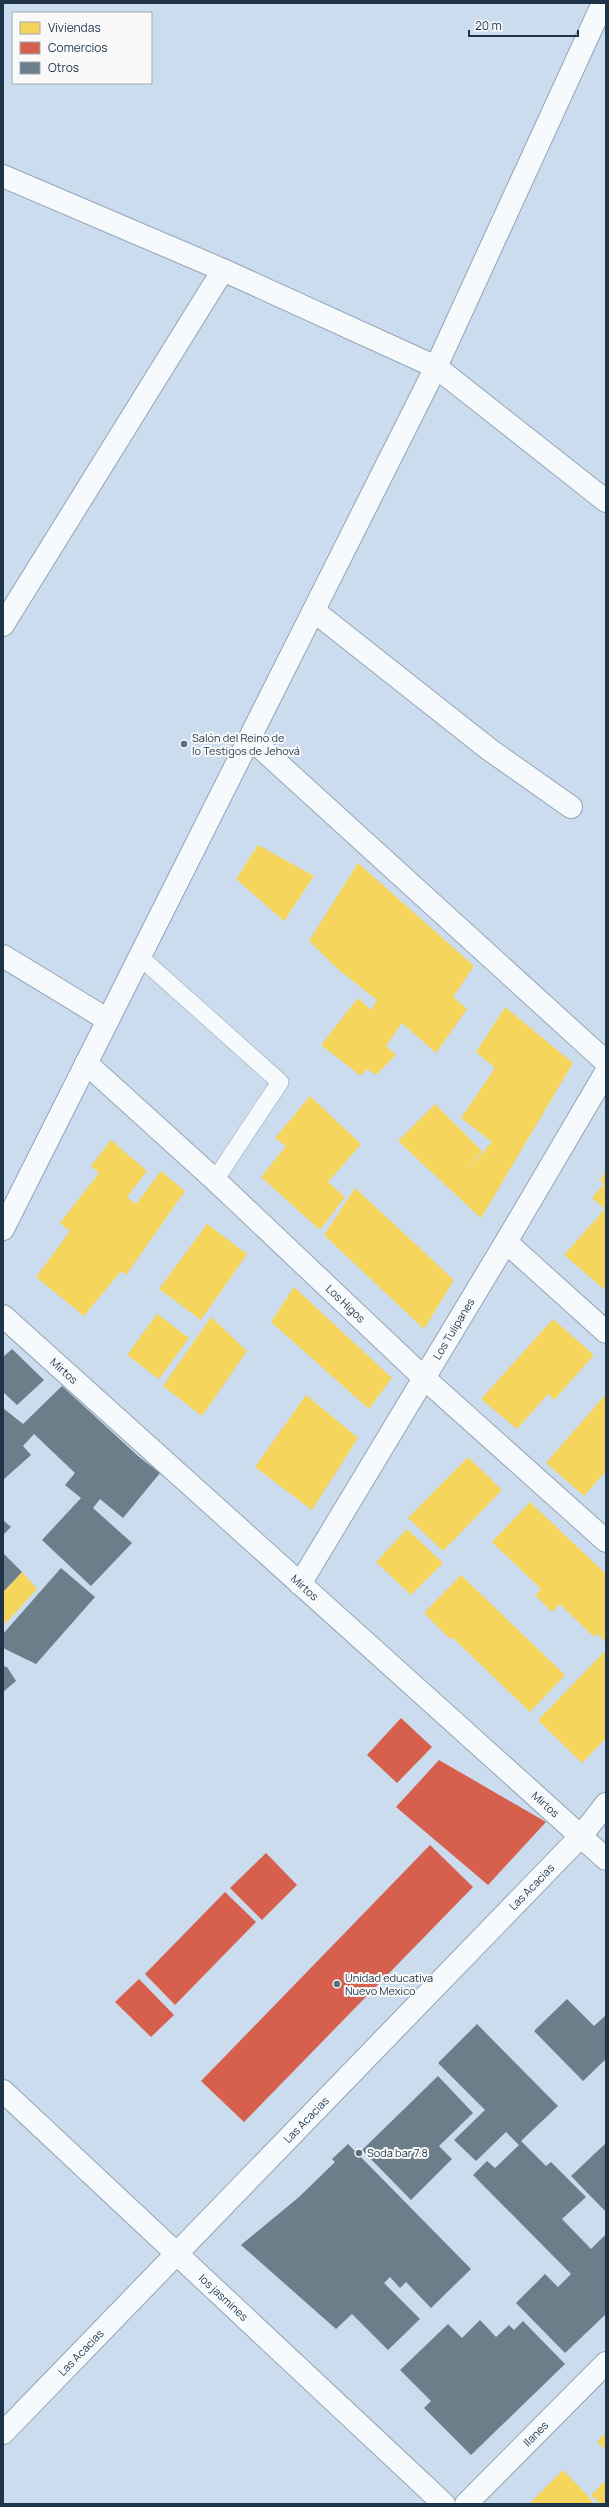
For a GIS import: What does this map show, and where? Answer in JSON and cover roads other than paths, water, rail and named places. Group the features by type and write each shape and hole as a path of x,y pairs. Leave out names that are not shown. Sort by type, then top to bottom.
{"street":[{"path":"3,1229 436,367 603,3"},
{"path":"3,176 224,270 436,367 606,502"},
{"path":"3,625 224,270"},
{"path":"314,610 490,750 571,807"},
{"path":"250,738 606,1062"},
{"path":"3,956 108,1020"},
{"name":"Los Higos","path":"86,1063 215,1180 424,1378 606,1541"},
{"name":"Los Tulipanes","path":"300,1584 506,1242 606,1072"},
{"path":"506,1242 606,1332"},
{"name":"Mirtos","path":"3,1316 606,1859"},
{"name":"Las Acacias","path":"3,2433 178,2254 581,1836 606,1804"},
{"name":"los jasmines","path":"5,2097 178,2254 444,2504"},
{"name":"Ilanes","path":"466,2504 606,2363"}],"lane":[{"path":"140,956 280,1082 215,1180"}],"place":[{"name":"Salón del Reino de lo Testigos de Jehová","path":"184,744"},
{"name":"Unidad educativa Nuevo Mexico","path":"337,1984"},
{"name":"Soda bar 7.8","path":"359,2153"}]}
